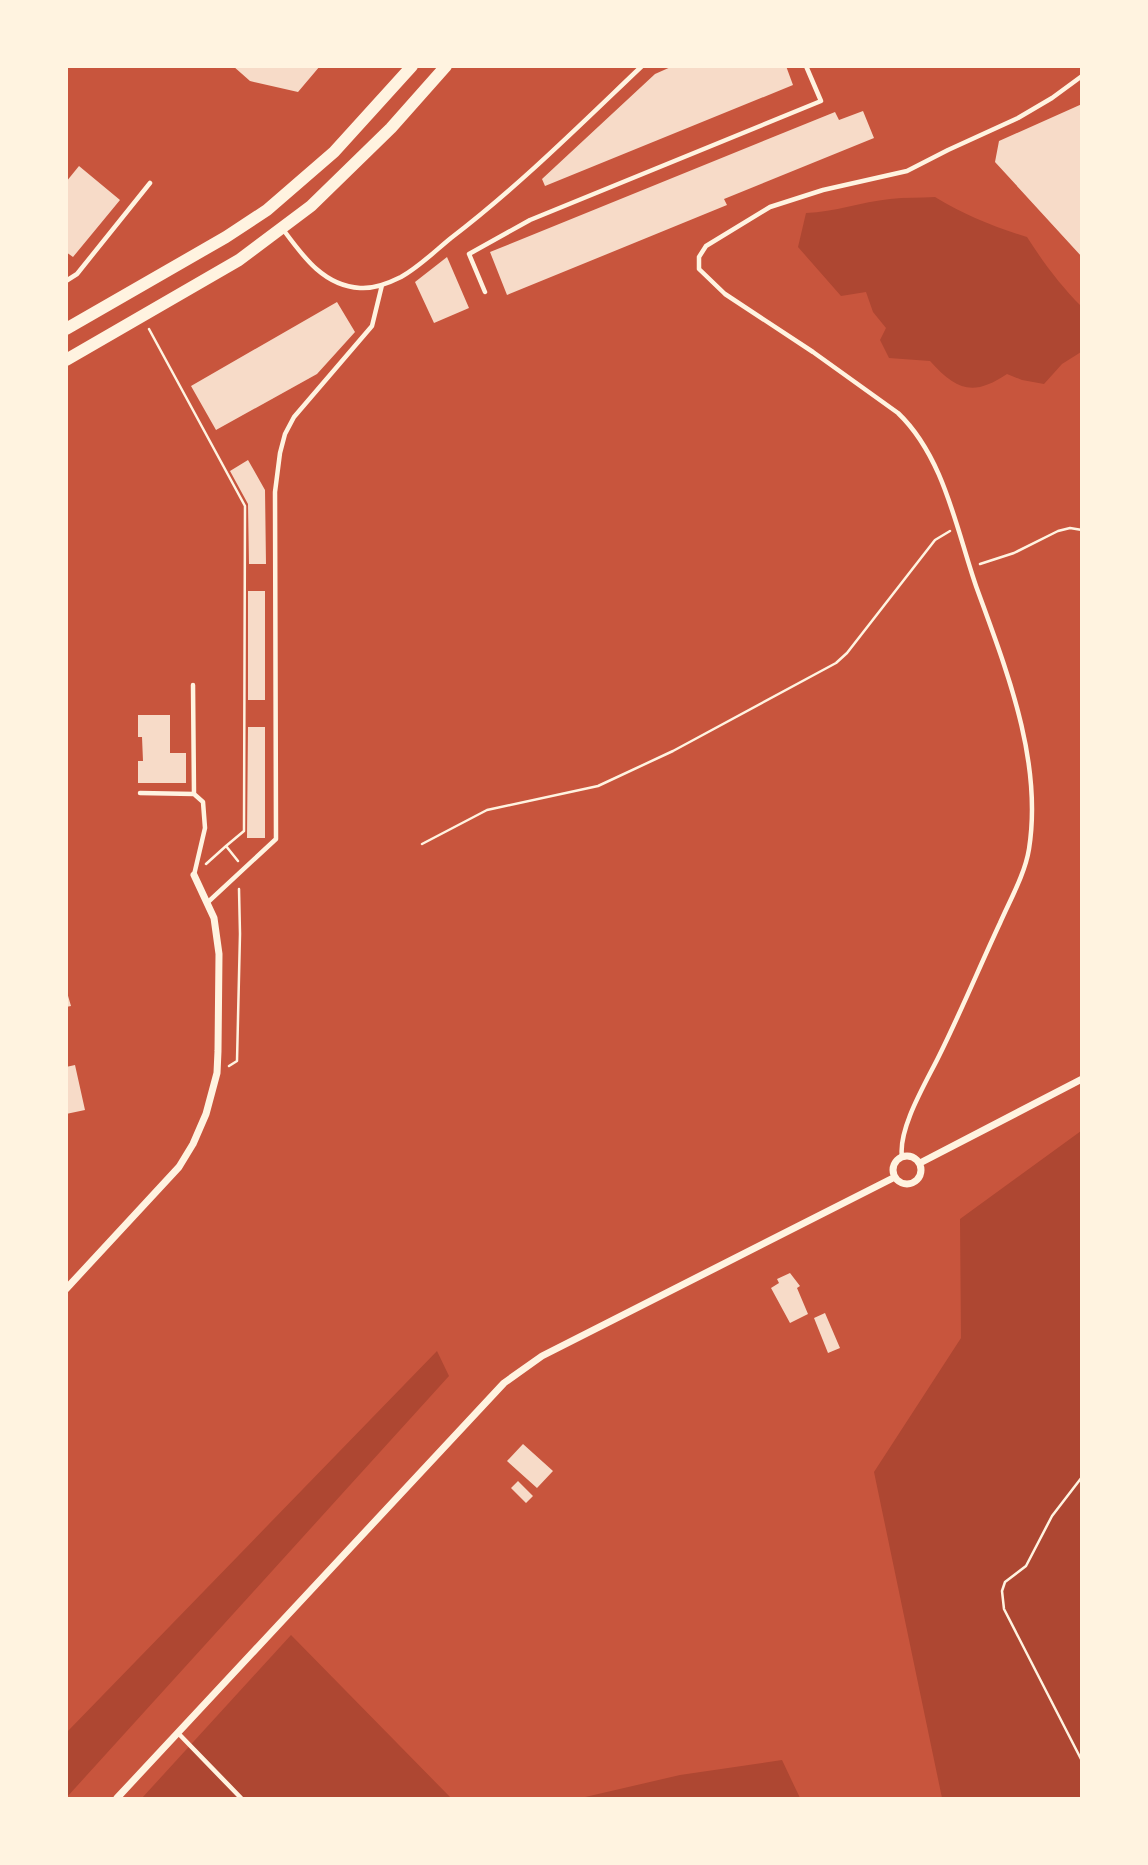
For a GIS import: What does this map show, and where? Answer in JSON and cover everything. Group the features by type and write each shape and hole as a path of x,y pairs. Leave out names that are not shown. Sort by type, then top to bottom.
{"main road":[{"path":"66,329 226,237 267,210 334,152 412,66"},
{"path":"66,360 239,260 311,206 391,128 446,66"}],"street":[{"path":"66,1289 179,1167 206,1114 217,1073 219,954 214,918 194,875"},
{"path":"920,1163 1082,1079"},
{"path":"902,1157 914,1157 920,1163 922,1173 916,1181 907,1185 895,1177 895,1163 902,1157"},
{"path":"117,1798 504,1383 542,1356 895,1177"}],"lane":[{"path":"282,228 308,261 327,278 361,288 382,285 401,277 526,177 642,66"},
{"path":"485,292 469,254 530,219 821,101 806,66"},
{"path":"902,1157 900,1144 915,1107 966,1001 1029,851 1032,786 1026,748 1013,695 942,482 911,425 813,352 725,294 699,269 699,257 706,246 770,207 823,190 907,172 1018,118 1082,76"},
{"path":"66,281 77,274 150,183"},
{"path":"207,903 276,839 275,492 285,434 294,417 372,326 382,285"},
{"path":"193,685 194,794"},
{"path":"140,793 194,794 203,802 205,828 194,875"},
{"path":"178,1732 241,1798"}],"path":[{"path":"148,328 245,506 244,831 194,875"},
{"path":"970,567 1014,553 1070,527 1082,530"},
{"path":"422,844 487,810 598,786 673,751 836,663 847,653 935,540 945,532 957,529"},
{"path":"217,1073 237,1061 240,934 238,874 237,858 226,846"},
{"path":"1082,1477 1052,1516 1026,1566 1005,1582 1002,1591 1004,1609 1082,1761"}],"shaded area":[{"path":"935,197 980,220 1027,237 1052,273 1081,306 1081,352 1062,364 1044,384 1007,374 984,386 966,387 948,378 930,361 889,358 880,340 886,328 873,312 866,292 841,296 798,247 806,213 890,199"},
{"path":"1081,1131 1081,1798 942,1798 874,1472 961,1338 960,1219"},
{"path":"437,1351 449,1376 67,1797 67,1732"},
{"path":"291,1635 451,1798 142,1798"},
{"path":"782,1760 800,1798 581,1798 680,1775"}],"building":[{"path":"233,66 320,66 298,92 250,81"},
{"path":"673,66 786,66 793,85 545,186 542,179 655,74"},
{"path":"1082,104 1082,257 995,162 999,141"},
{"path":"863,111 874,138 724,199 727,205 507,295 490,252 835,112 839,120"},
{"path":"79,166 120,200 73,257 66,252 66,182"},
{"path":"447,257 469,308 434,323 415,282"},
{"path":"337,302 355,332 317,374 216,430 191,386"},
{"path":"248,460 265,490 266,564 249,564 248,504 230,471"},
{"path":"248,591 265,591 265,700 248,700"},
{"path":"138,715 170,715 170,753 186,753 186,783 138,783 138,761 143,761 142,737 138,737"},
{"path":"248,727 265,727 265,838 247,838"},
{"path":"66,989 71,1006 66,1007"},
{"path":"75,1065 85,1110 66,1114 66,1067"},
{"path":"790,1273 800,1286 797,1288 808,1314 790,1323 771,1288 779,1283 777,1279"},
{"path":"825,1313 840,1348 828,1353 814,1318"},
{"path":"523,1444 553,1471 537,1488 507,1461"},
{"path":"518,1481 533,1496 526,1503 511,1488"}]}
